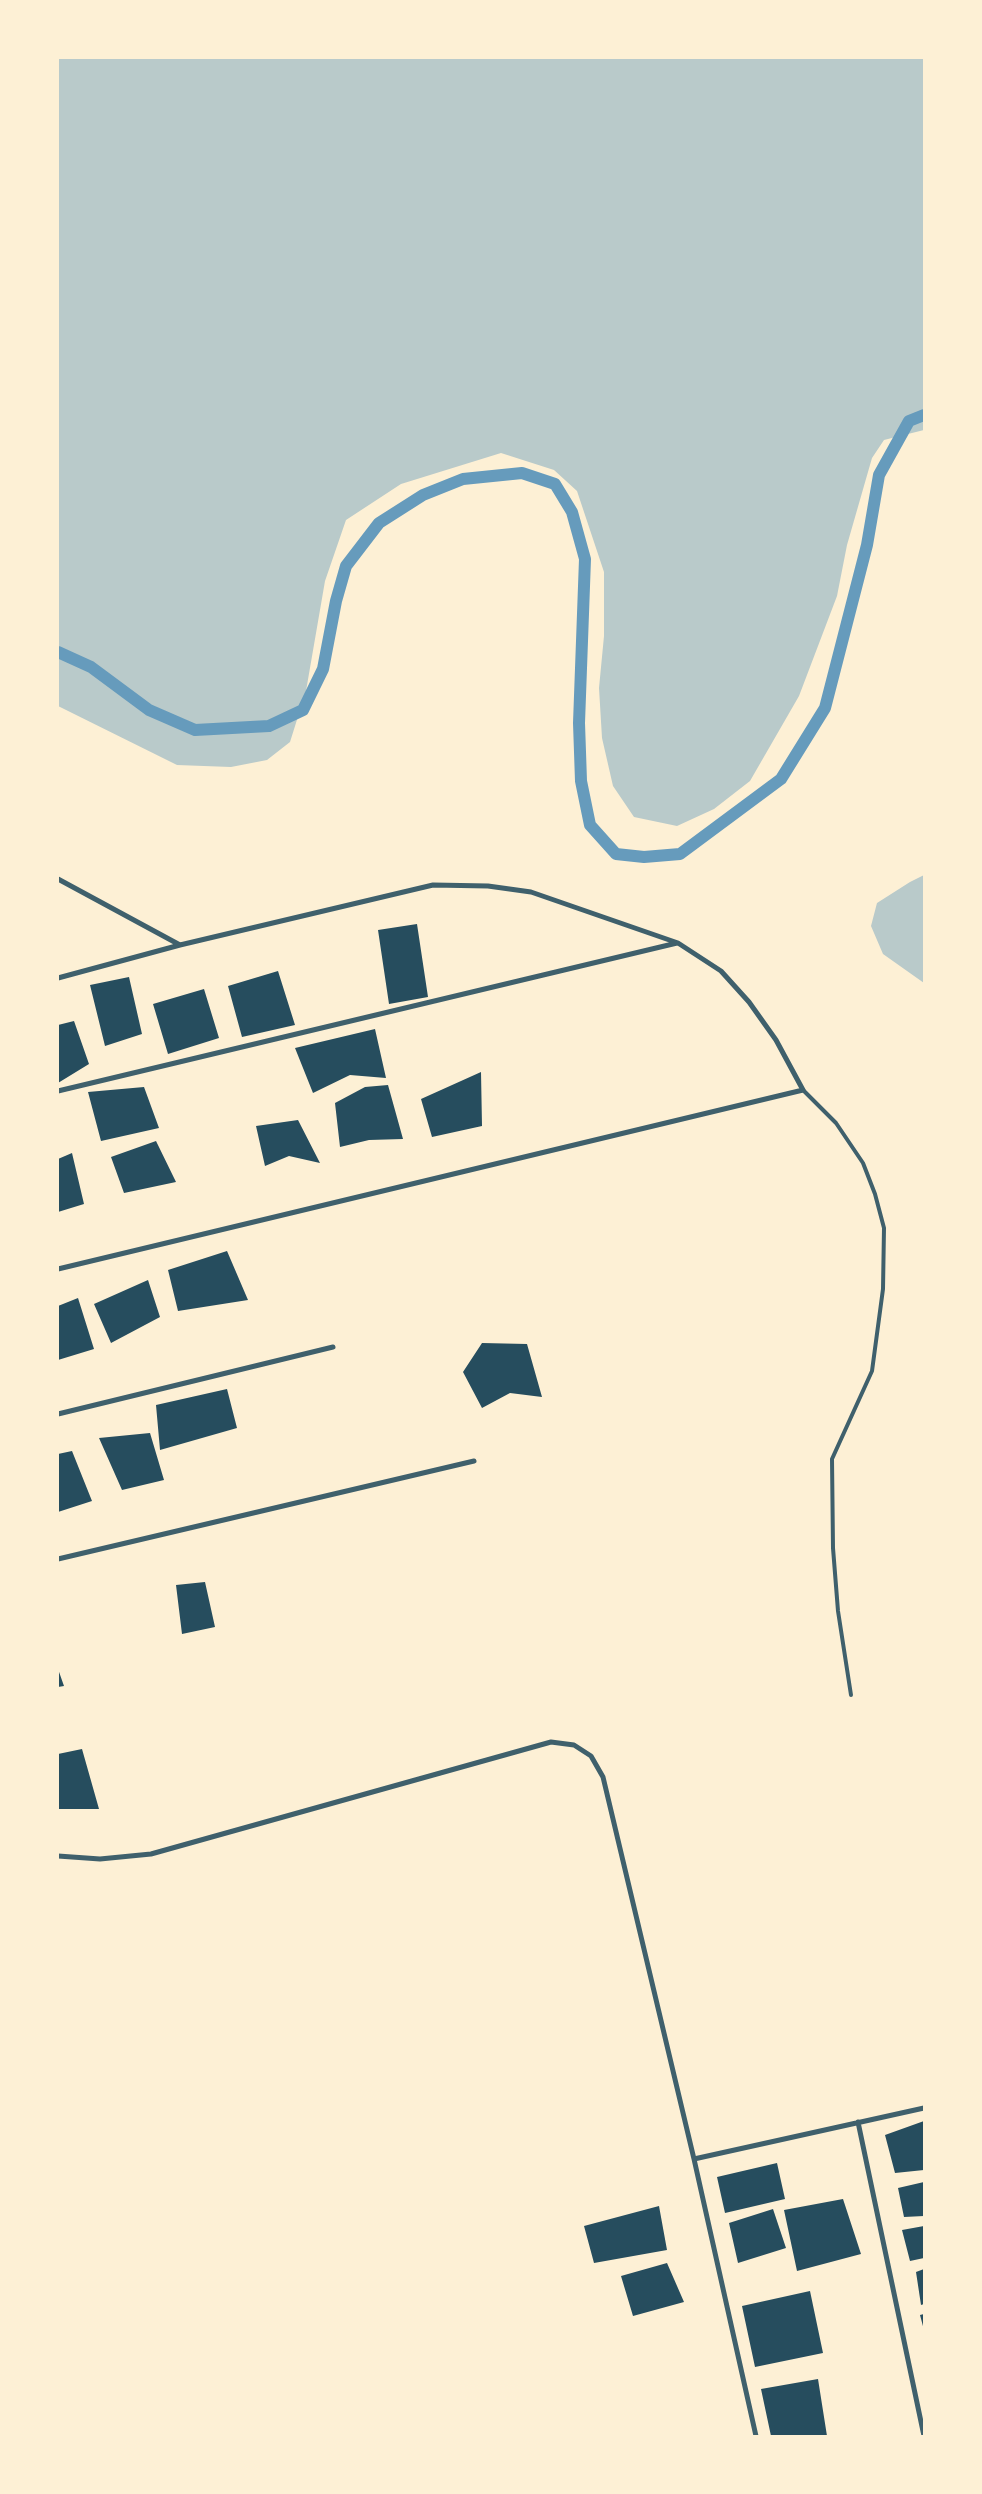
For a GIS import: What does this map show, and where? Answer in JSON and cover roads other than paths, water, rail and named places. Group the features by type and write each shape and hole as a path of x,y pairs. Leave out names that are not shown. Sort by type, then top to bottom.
{"street":[{"path":"58,879 180,945"},
{"path":"58,978 180,945 433,885 488,886 531,892 678,943 721,971 749,1002 776,1040 803,1090 58,1269"},
{"path":"58,1090 678,943"},
{"path":"58,1414 333,1347"},
{"path":"58,1558 474,1461"},
{"path":"58,1856 100,1859 152,1854 551,1742 574,1745 590,1756 603,1777 694,2160 756,2436"},
{"path":"694,2160 924,2108"},
{"path":"858,2122 924,2436"}],"lane":[{"path":"803,1090 836,1123 863,1163 875,1194 884,1228 883,1289 872,1371 832,1459 833,1548 838,1611 851,1695"}],"waterway":[{"path":"58,652 91,667 149,710 195,730 269,726 303,710 323,669 336,601 346,566 379,523 423,495 463,479 522,473 555,484 572,512 585,559 579,723 581,781 590,825 616,854 644,857 680,854 781,779 825,708 867,545 879,475 909,421 924,415"}]}
